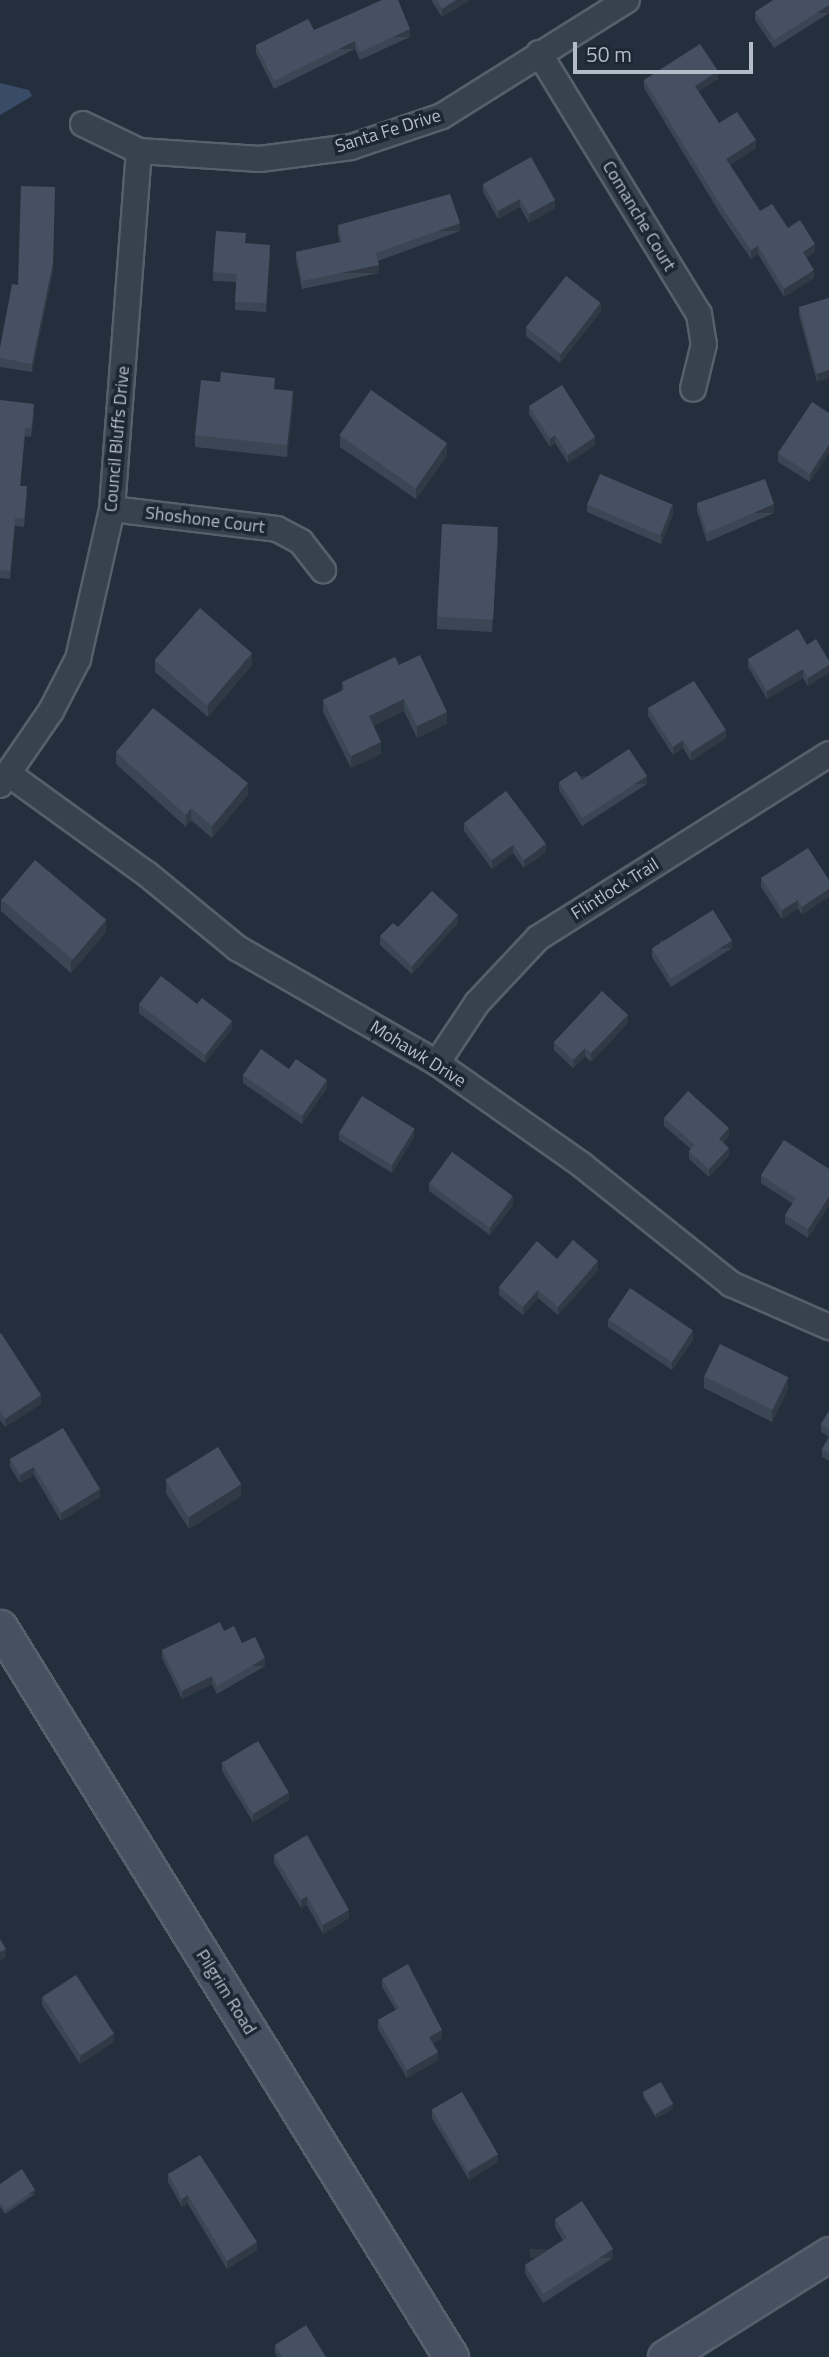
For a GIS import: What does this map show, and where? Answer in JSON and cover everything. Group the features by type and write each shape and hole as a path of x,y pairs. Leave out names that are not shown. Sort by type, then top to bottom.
{"street":[{"name":"Santa Fe Drive","path":"83,124 139,151 260,159 351,146 442,116 539,52 626,0"},
{"name":"Comanche Court","path":"539,52 699,314 704,344 693,390"},
{"name":"Council Bluffs Drive","path":"5,780 78,659 112,509 139,151"},
{"name":"Shoshone Court","path":"112,509 277,529 301,542 323,570"},
{"name":"Flintlock Trail","path":"438,1063 477,1003 538,938 829,754"},
{"name":"Mohawk Drive","path":"5,780 147,874 237,948 438,1063 582,1166 730,1284 829,1327"},
{"name":"Pilgrim Road","path":"0,1627 451,2357"},
{"path":"665,2357 829,2254"}],"water":[{"path":"0,83 29,90 32,96 0,115"}],"building":[{"path":"382,0 398,0 410,29 360,52 355,41 274,81 256,45 308,19 314,30"},
{"path":"437,0 456,0 442,9"},
{"path":"773,0 829,0 829,5 774,40 755,12"},
{"path":"700,44 718,71 695,86 719,123 737,112 756,140 726,159 760,211 772,204 788,228 800,220 815,244 803,252 814,270 784,289 758,246 751,250 721,206 644,80"},
{"path":"531,157 555,200 529,214 520,199 498,211 483,184"},
{"path":"21,186 55,187 53,263 32,364 0,358 12,284 18,285"},
{"path":"450,194 460,223 376,253 379,265 302,281 296,252 342,242 338,225"},
{"path":"216,231 246,233 245,243 270,245 266,303 235,302 237,274 213,272"},
{"path":"566,276 601,303 561,354 526,327"},
{"path":"829,298 829,370 817,374 799,307"},
{"path":"221,372 275,378 274,389 293,391 287,445 195,435 201,380 220,382"},
{"path":"562,385 595,437 568,455 555,435 550,439 529,406"},
{"path":"371,390 447,443 416,488 339,435"},
{"path":"0,400 34,404 31,428 25,428 20,486 27,486 24,518 15,518 10,571 0,570"},
{"path":"812,402 829,413 829,445 810,474 778,453"},
{"path":"600,474 673,505 660,535 587,504"},
{"path":"765,479 774,504 707,533 697,503"},
{"path":"442,524 498,527 493,620 437,617"},
{"path":"200,608 252,653 207,705 155,660"},
{"path":"798,629 807,645 816,639 829,665 808,678 803,669 767,691 748,659"},
{"path":"420,655 447,712 417,726 404,699 369,716 381,742 351,756 323,700 345,689 342,682 395,657 399,665"},
{"path":"694,681 726,730 691,752 683,740 673,747 648,708"},
{"path":"153,708 248,783 212,826 191,808 186,815 116,752"},
{"path":"629,749 647,776 582,818 559,782 576,771 582,780"},
{"path":"506,791 546,844 524,860 513,845 492,860 464,823"},
{"path":"808,848 829,880 829,889 802,907 798,900 782,910 761,878"},
{"path":"35,860 106,920 73,960 2,900"},
{"path":"432,891 458,915 412,966 380,936 393,923 398,927"},
{"path":"713,910 732,941 671,979 652,948"},
{"path":"161,976 197,1004 202,998 232,1021 205,1055 139,1004"},
{"path":"602,991 628,1015 591,1053 585,1048 573,1060 554,1042"},
{"path":"261,1049 289,1069 296,1059 327,1080 302,1116 243,1075"},
{"path":"688,1091 729,1128 719,1139 729,1148 709,1169 689,1151 695,1145 664,1118"},
{"path":"362,1096 415,1129 392,1165 339,1132"},
{"path":"784,1140 829,1169 829,1197 808,1229 785,1215 796,1198 761,1175"},
{"path":"452,1152 513,1196 490,1228 429,1184"},
{"path":"573,1240 598,1261 558,1307 538,1290 523,1307 499,1287 537,1241 557,1259"},
{"path":"630,1288 693,1330 672,1362 609,1320"},
{"path":"1,1333 41,1395 5,1419 0,1411"},
{"path":"720,1344 788,1377 773,1410 704,1376"},
{"path":"829,1411 829,1429 821,1424"},
{"path":"63,1428 100,1489 61,1513 34,1467 20,1475 10,1459"},
{"path":"829,1437 829,1453 822,1449"},
{"path":"218,1447 241,1484 189,1517 165,1480"},
{"path":"220,1622 224,1631 234,1626 242,1643 255,1637 265,1658 217,1686 212,1676 182,1691 162,1650"},
{"path":"258,1741 289,1792 253,1814 222,1763"},
{"path":"307,1835 349,1910 323,1925 307,1896 301,1900 274,1855"},
{"path":"0,1939 6,1949 0,1952"},
{"path":"408,1964 442,2030 429,2037 438,2052 407,2070 378,2020 399,2008 382,1979"},
{"path":"76,1975 114,2034 81,2055 42,1997"},
{"path":"661,2082 673,2104 655,2114 643,2092"},
{"path":"462,2092 498,2154 468,2172 432,2110"},
{"path":"200,2155 257,2242 227,2261 188,2195 182,2199 168,2174"},
{"path":"22,2169 35,2190 5,2210 0,2203 0,2184"},
{"path":"582,2201 613,2249 543,2294 525,2265 567,2238 555,2219"},
{"path":"306,2325 326,2357 282,2357 275,2345"}]}
